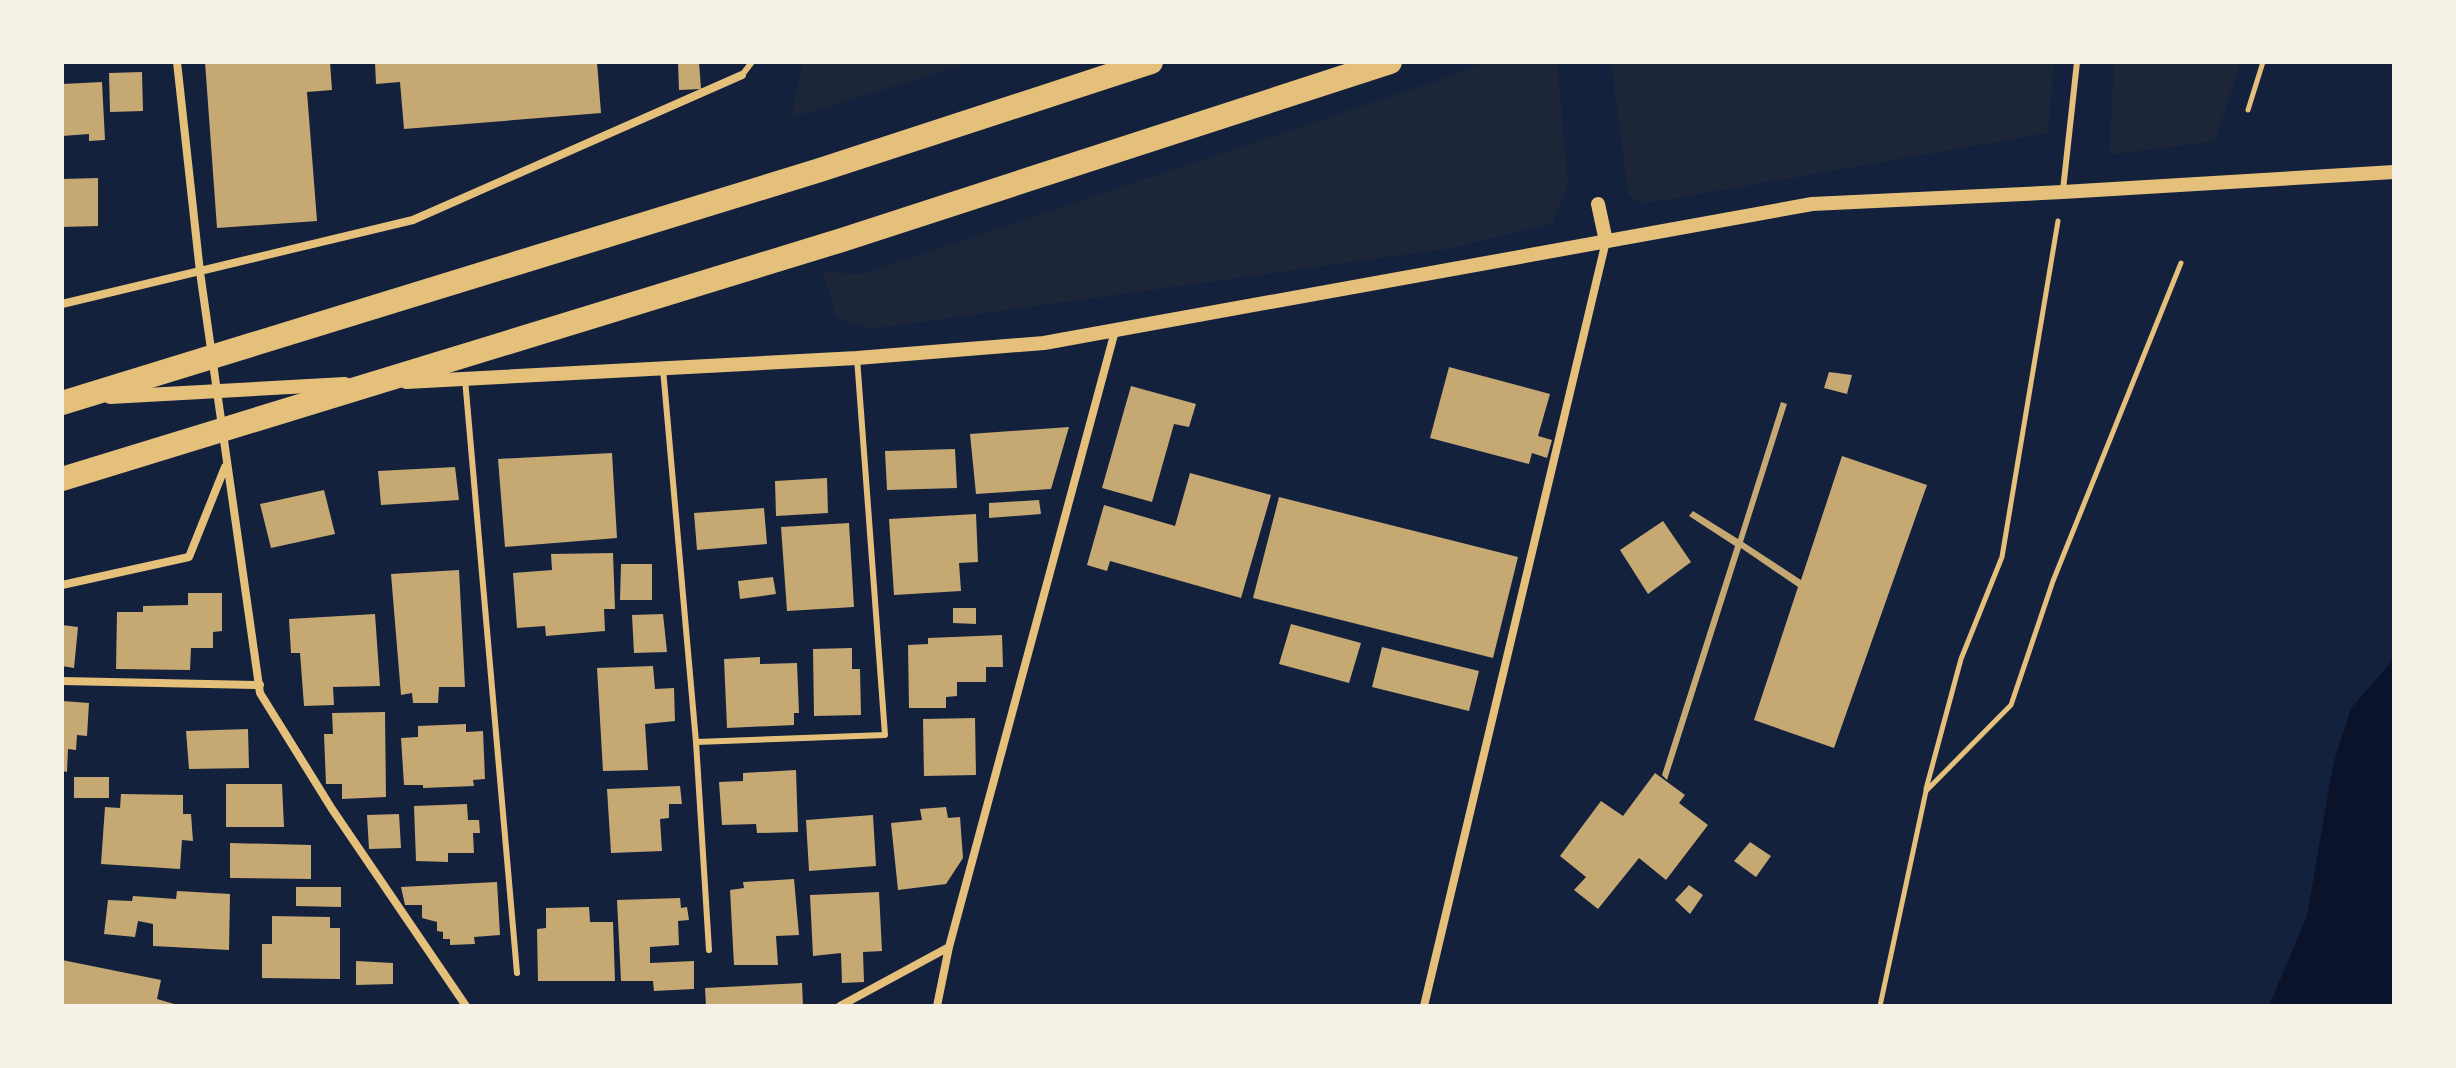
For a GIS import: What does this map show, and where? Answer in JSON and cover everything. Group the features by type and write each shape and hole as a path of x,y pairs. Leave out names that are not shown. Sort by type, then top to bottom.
{"highway":[{"path":"62,402 820,170 1151,62"},
{"path":"62,479 842,240 1390,62"}],"street":[{"path":"177,62 200,272 260,693 332,809 466,1006"},
{"path":"62,304 413,220 742,75"},
{"path":"62,402 217,389 857,358 1044,343 1812,204 2394,172"},
{"path":"1424,1006 1606,241 1598,204"},
{"path":"937,1006 949,947 1115,331"},
{"path":"62,585 189,557 226,464"},
{"path":"62,681 260,685"},
{"path":"840,1006 949,947"}],"lane":[{"path":"742,75 752,62"},
{"path":"2063,192 2077,62"},
{"path":"696,742 885,735 857,358"},
{"path":"663,369 696,742 709,950"},
{"path":"465,379 517,973"}],"path":[{"path":"2248,110 2263,62"},
{"path":"1880,1006 1926,791 1961,659 2002,557 2063,192"},
{"path":"1926,791 2011,705 2053,581 2181,263"}],"shaded area":[{"path":"803,62 973,62 791,118"},
{"path":"1484,62 1557,62 1568,185 1552,224 1453,248 870,329 837,318 823,272 862,274 1431,83"},
{"path":"1611,62 2054,62 2048,133 1642,204 1628,194"},
{"path":"2114,62 2241,62 2215,141 2109,155"},
{"path":"2394,659 2394,1006 2269,1006 2307,916 2333,765 2351,708"}],"building":[{"path":"205,62 330,62 332,90 307,92 317,221 217,228"},
{"path":"375,62 597,62 601,113 404,129 400,82 376,84"},
{"path":"678,62 699,62 701,89 679,90"},
{"path":"142,72 143,111 110,112 109,73"},
{"path":"102,82 105,140 89,141 89,134 62,136 62,84"},
{"path":"98,178 98,226 62,227 62,179"},
{"path":"1449,367 1550,394 1538,436 1552,440 1547,458 1532,453 1529,464 1430,438"},
{"path":"1829,372 1852,375 1847,394 1824,388"},
{"path":"1131,386 1196,404 1189,427 1174,424 1152,502 1102,488"},
{"path":"1781,402 1787,404 1743,542 1801,580 1842,456 1927,485 1834,748 1754,720 1798,587 1741,548 1667,780 1662,775 1735,546 1689,516 1693,511 1738,539"},
{"path":"1069,427 1051,489 976,494 970,434"},
{"path":"955,449 957,488 887,490 885,451"},
{"path":"612,453 617,538 505,547 498,459"},
{"path":"455,467 459,500 381,505 378,471"},
{"path":"1190,473 1271,495 1241,598 1110,561 1107,571 1087,565 1104,505 1175,526"},
{"path":"827,478 828,513 776,516 775,481"},
{"path":"324,490 335,534 271,548 260,504"},
{"path":"1279,497 1518,557 1493,658 1253,598"},
{"path":"1039,500 1041,514 989,518 989,503"},
{"path":"764,508 767,544 697,550 694,513"},
{"path":"976,514 978,562 959,563 961,591 894,595 889,519"},
{"path":"1663,521 1691,562 1648,594 1620,550"},
{"path":"849,523 854,607 787,611 781,527"},
{"path":"613,553 615,609 604,609 605,631 546,636 545,626 517,628 513,573 552,570 551,554"},
{"path":"621,564 652,564 652,600 620,600"},
{"path":"459,570 465,687 439,687 438,703 413,703 412,693 401,695 391,574"},
{"path":"773,577 776,594 740,599 738,581"},
{"path":"188,593 222,593 222,631 213,632 213,648 191,648 190,670 116,669 117,612 143,612 143,606 188,605"},
{"path":"953,608 976,608 976,624 953,623"},
{"path":"375,614 380,686 333,687 334,705 304,706 300,653 291,653 289,619"},
{"path":"663,614 667,652 634,653 632,615"},
{"path":"1291,624 1361,643 1349,683 1279,664"},
{"path":"62,625 78,627 74,668 62,666"},
{"path":"1002,635 1003,667 986,667 986,682 957,682 957,696 946,697 946,708 909,708 908,645 928,644 928,638"},
{"path":"1382,647 1479,671 1469,711 1372,687"},
{"path":"852,648 852,669 860,669 861,715 814,716 813,649"},
{"path":"760,657 760,664 797,663 799,713 794,713 794,725 727,728 724,659"},
{"path":"653,666 655,689 674,688 675,721 645,724 648,770 603,771 597,668"},
{"path":"62,701 89,703 87,736 77,735 76,750 68,749 67,772 62,771"},
{"path":"385,712 386,797 342,799 342,784 326,784 324,734 333,734 332,713"},
{"path":"975,718 976,775 924,776 923,719"},
{"path":"466,724 466,732 483,731 485,779 473,780 474,786 423,788 423,785 404,785 401,738 418,737 418,726"},
{"path":"248,729 249,768 189,769 186,731"},
{"path":"796,770 798,832 757,833 756,824 722,825 719,782 743,781 743,773"},
{"path":"1655,773 1685,795 1679,803 1708,825 1666,880 1639,858 1598,909 1574,890 1586,877 1560,856 1601,801 1623,816"},
{"path":"74,777 109,777 109,798 74,798"},
{"path":"226,784 282,784 284,827 226,827"},
{"path":"680,786 682,804 669,804 669,818 660,819 662,851 611,853 607,789"},
{"path":"121,794 183,795 183,814 191,814 193,841 182,840 180,869 101,864 105,807 120,808"},
{"path":"467,804 468,820 479,820 480,833 473,833 474,853 448,853 448,862 416,861 414,806"},
{"path":"946,807 948,818 960,817 963,858 946,884 898,890 891,823 922,820 920,809"},
{"path":"399,814 401,848 369,849 367,815"},
{"path":"873,815 876,866 809,871 806,820"},
{"path":"1750,842 1771,856 1756,877 1734,861"},
{"path":"230,843 311,845 311,879 230,878"},
{"path":"794,879 799,935 776,936 778,965 734,965 730,890 744,888 743,882"},
{"path":"497,882 500,935 474,937 475,944 450,945 450,939 443,939 443,932 437,931 437,922 422,918 422,905 405,905 401,887"},
{"path":"1689,885 1703,895 1690,914 1675,900"},
{"path":"296,887 341,887 341,907 296,906"},
{"path":"177,891 230,894 229,950 153,946 153,924 138,921 135,937 104,934 108,900 132,901 133,896 176,899"},
{"path":"879,892 882,951 863,952 864,982 842,983 841,953 813,956 810,895"},
{"path":"680,898 681,908 687,907 689,920 678,921 679,945 650,947 650,963 694,961 694,989 654,991 653,981 621,981 617,900"},
{"path":"589,907 590,922 613,922 615,981 538,981 537,929 546,928 546,908"},
{"path":"272,916 330,917 330,928 340,928 340,979 262,978 262,944 272,944"},
{"path":"62,960 161,980 157,999 181,1006 62,1006"},
{"path":"356,961 393,963 393,984 356,985"},
{"path":"802,983 803,1006 706,1006 705,988"}]}
